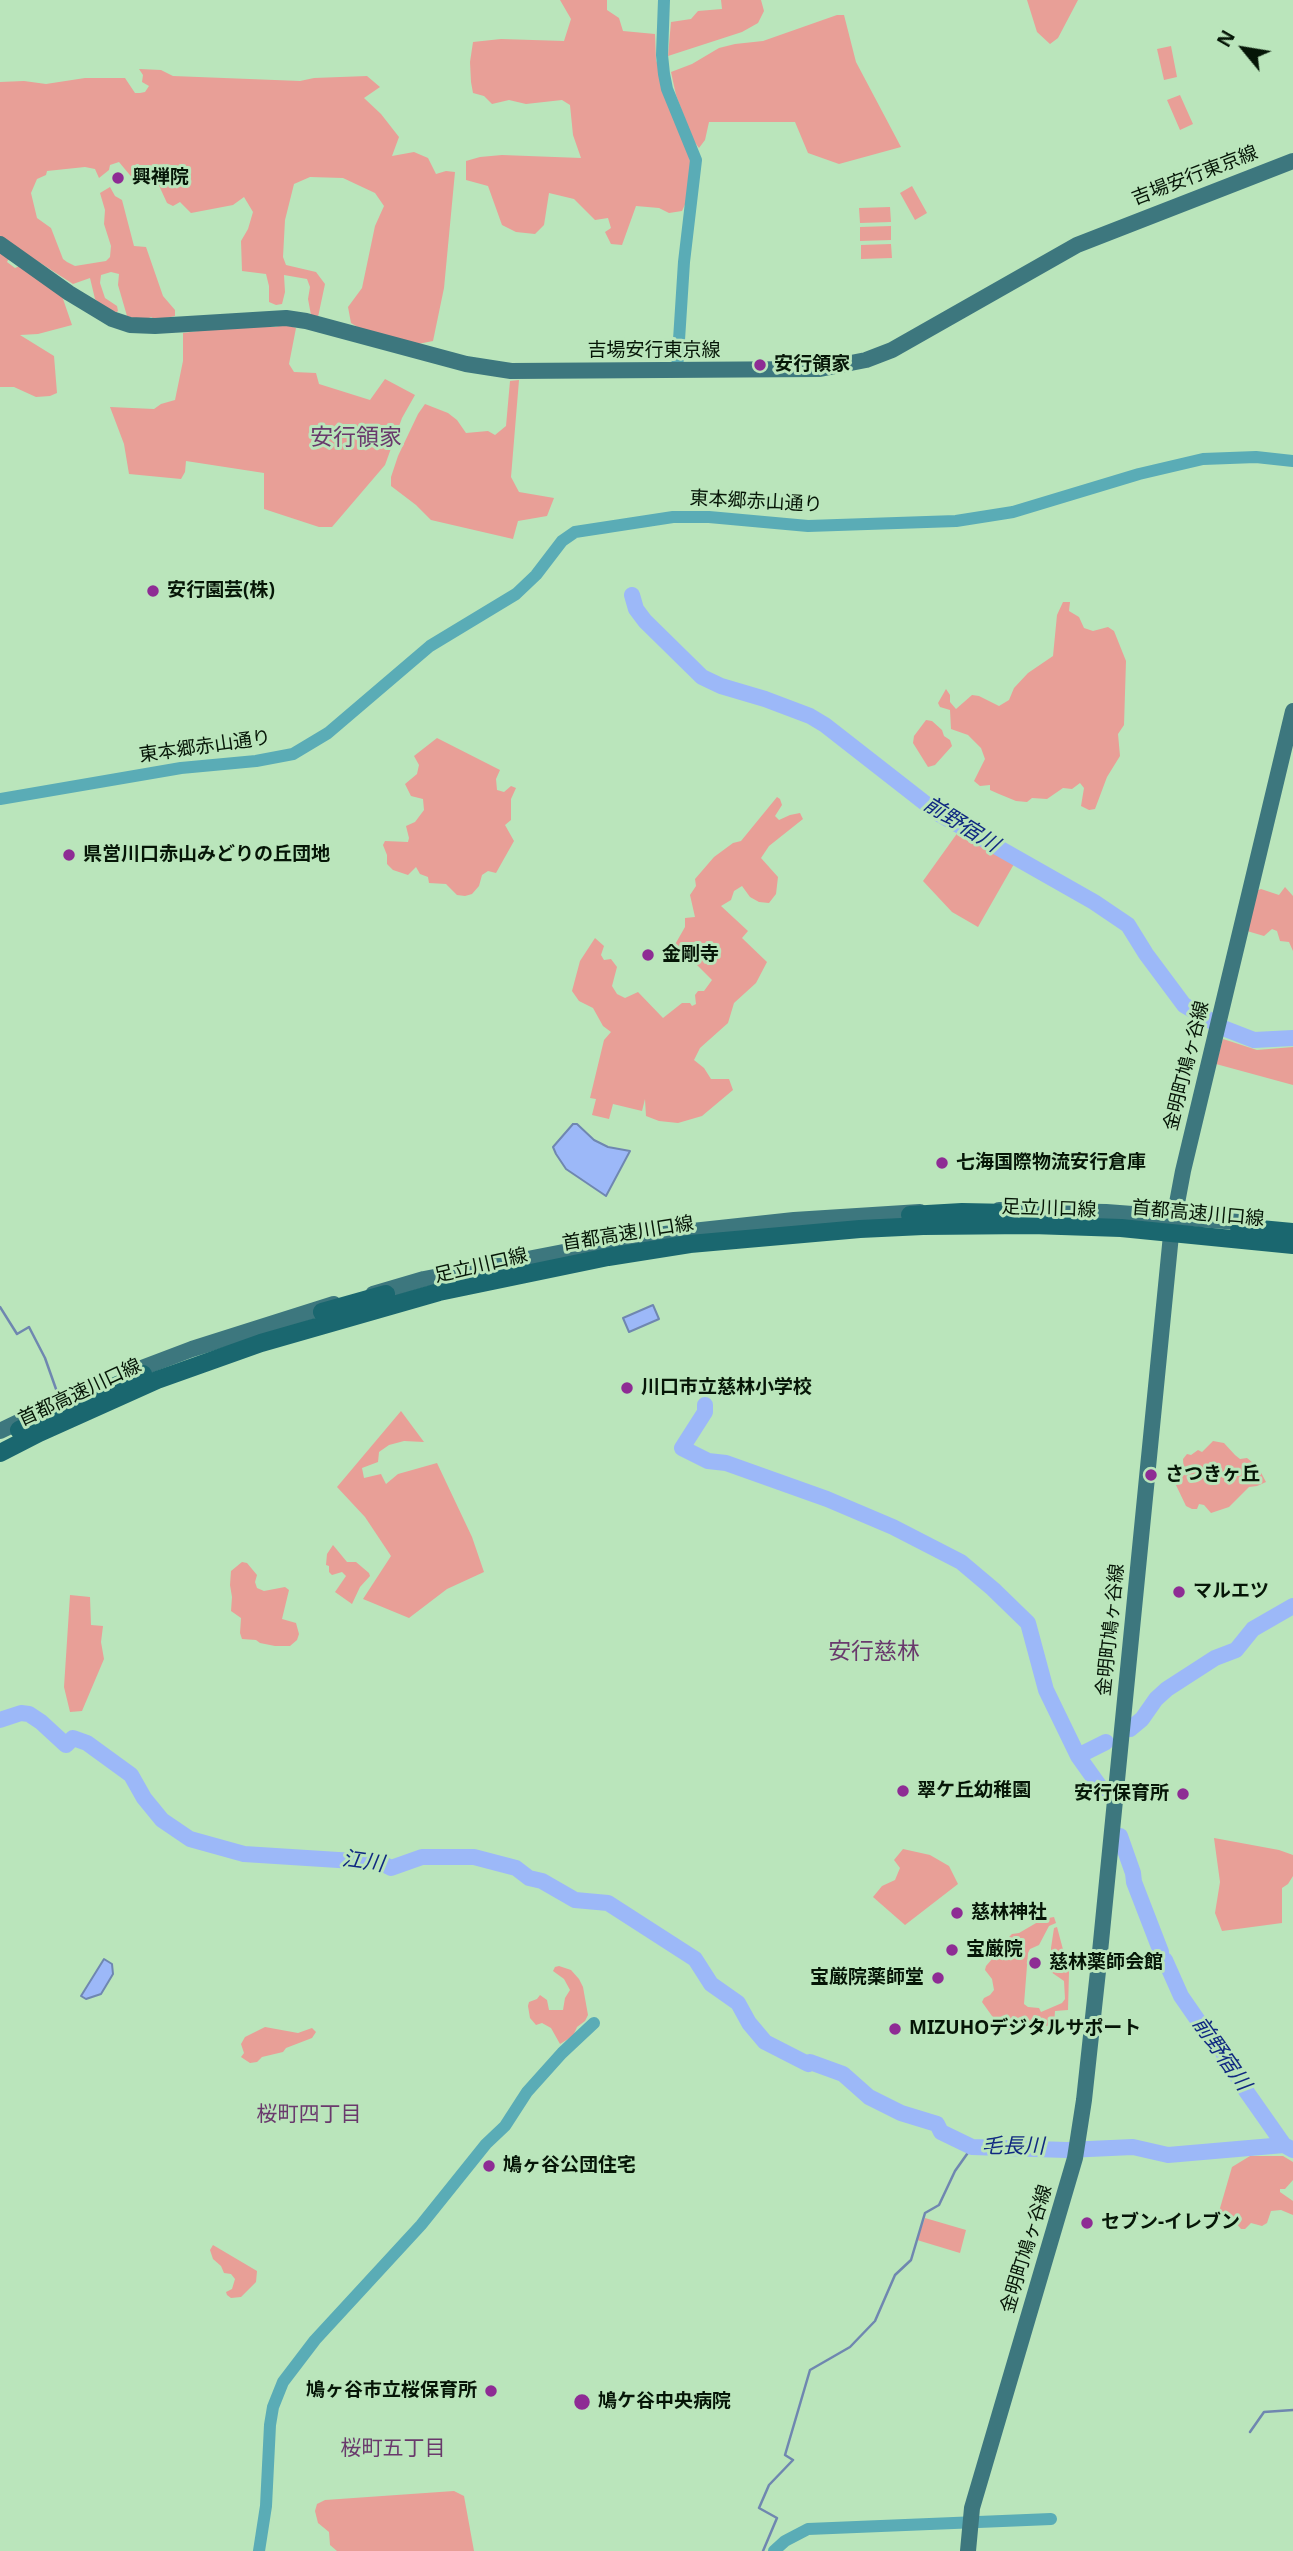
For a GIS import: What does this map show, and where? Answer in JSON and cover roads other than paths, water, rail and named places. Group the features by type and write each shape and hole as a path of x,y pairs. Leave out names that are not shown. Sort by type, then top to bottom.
{"highway":[{"name":"首都高速川口線","path":"0,1440 46,1416 179,1360 349,1304 522,1263 657,1238 778,1224 962,1212 1121,1217 1293,1230"},
{"name":"首都高速川口線","path":"0,1453 157,1380 261,1343 439,1292 608,1257 690,1244 860,1228 923,1226 1032,1225 1121,1228 1293,1247"}],"main road":[{"name":"吉場安行東京線","path":"0,244 69,293 112,319 130,325 155,326 285,318 306,321 485,368 538,372 820,369 866,360 892,350 1077,246 1293,160"},
{"name":"金明町鳩ヶ谷線","path":"968,2551 970,2523 1075,2158 1087,2073 1171,1235 1293,710"},
{"name":"足立川口線","path":"0,1431 116,1378 192,1349 318,1309 425,1279 659,1234 794,1220 888,1214 1035,1210 1174,1216 1293,1230"},
{"name":"足立川口線","path":"0,1462 55,1430 120,1401 253,1349 428,1300 536,1275 708,1246 924,1229 1047,1229 1171,1235 1293,1247"}],"street":[{"path":"664,0 662,55 667,89 696,160 684,262 677,371"},
{"name":"東本郷赤山通り","path":"0,799 173,769 256,761 293,754 328,733 430,646 516,594 536,575 562,541 575,532 673,517 709,517 808,526 956,521 1013,512 1149,471 1203,459 1256,457 1293,461"},
{"path":"259,2551 266,2506 270,2425 276,2395 283,2382 315,2340 414,2233 486,2144 505,2126 527,2092 594,2022"},
{"path":"774,2551 785,2541 808,2529 1051,2519"}],"water":[{"path":"573,1124 577,1124 594,1140 608,1147 630,1151 606,1196 566,1169 556,1154 553,1147"},
{"path":"653,1305 659,1319 629,1332 623,1318"},
{"path":"104,1959 112,1964 113,1974 101,1994 86,1999 81,1996"}],"waterway":[{"name":"前野宿川","path":"632,595 636,609 645,621 702,677 810,716 939,814 1094,902 1128,925 1184,1005 1223,1028 1254,1040 1293,1038"},
{"path":"0,1307 17,1334 29,1327 45,1358 56,1389"},
{"path":"705,1405 705,1412 682,1448 708,1461 726,1463 827,1499 893,1527 961,1562 993,1589 1028,1623 1046,1690 1078,1756"},
{"name":"前野宿川","path":"1130,1729 1167,1689 1215,1658 1236,1650 1253,1629 1293,1606"},
{"name":"江川","path":"0,1720 21,1713 29,1714 66,1745 73,1738 87,1743 131,1775 144,1798 162,1820 190,1839 244,1854 354,1861 374,1859 391,1868 422,1857 474,1857 516,1868 529,1878 542,1881 575,1900 608,1903 695,1959 711,1984 738,2003 749,2023 765,2042 808,2064 810,2062 843,2074 869,2097 901,2113 937,2124 941,2132 972,2147 1067,2150 1133,2147 1168,2155 1284,2145 1293,2150"},
{"name":"前野宿川","path":"1103,1791 1078,1756 1106,1742"},
{"name":"前野宿川","path":"1120,1836 1134,1882 1161,1952"},
{"name":"前野宿川","path":"1165,1960 1181,1996 1208,2035 1219,2046 1244,2088 1284,2145"},
{"name":"毛長川","path":"763,2551 777,2518 759,2508 769,2485 793,2460 785,2455 810,2370 850,2347 875,2321 895,2275 911,2260 925,2213 939,2205 955,2171 972,2147"},
{"path":"1250,2432 1264,2412 1293,2410"}],"place":[{"name":"興禅院","path":"118,178"},
{"name":"安行領家","path":"760,365"},
{"name":"安行園芸(株)","path":"153,591"},
{"name":"県営川口赤山みどりの丘団地","path":"69,855"},
{"name":"金剛寺","path":"648,955"},
{"name":"七海国際物流安行倉庫","path":"942,1163"},
{"name":"川口市立慈林小学校","path":"627,1388"},
{"name":"さつきヶ丘","path":"1151,1475"},
{"name":"マルエツ","path":"1179,1592"},
{"name":"翠ケ丘幼稚園","path":"903,1791"},
{"name":"安行保育所","path":"1183,1794"},
{"name":"慈林神社","path":"957,1913"},
{"name":"宝厳院","path":"952,1950"},
{"name":"慈林薬師会館","path":"1035,1963"},
{"name":"宝厳院薬師堂","path":"938,1978"},
{"name":"MIZUHOデジタルサポート","path":"895,2029"},
{"name":"鳩ヶ谷公団住宅","path":"489,2166"},
{"name":"セブン-イレブン","path":"1087,2223"},
{"name":"鳩ヶ谷市立桜保育所","path":"491,2391"},
{"name":"鳩ケ谷中央病院","path":"582,2402"}],"district":[{"name":"安行領家","path":"356,438"},
{"name":"安行慈林","path":"874,1652"},
{"name":"桜町四丁目","path":"309,2115"},
{"name":"桜町五丁目","path":"393,2449"}]}
